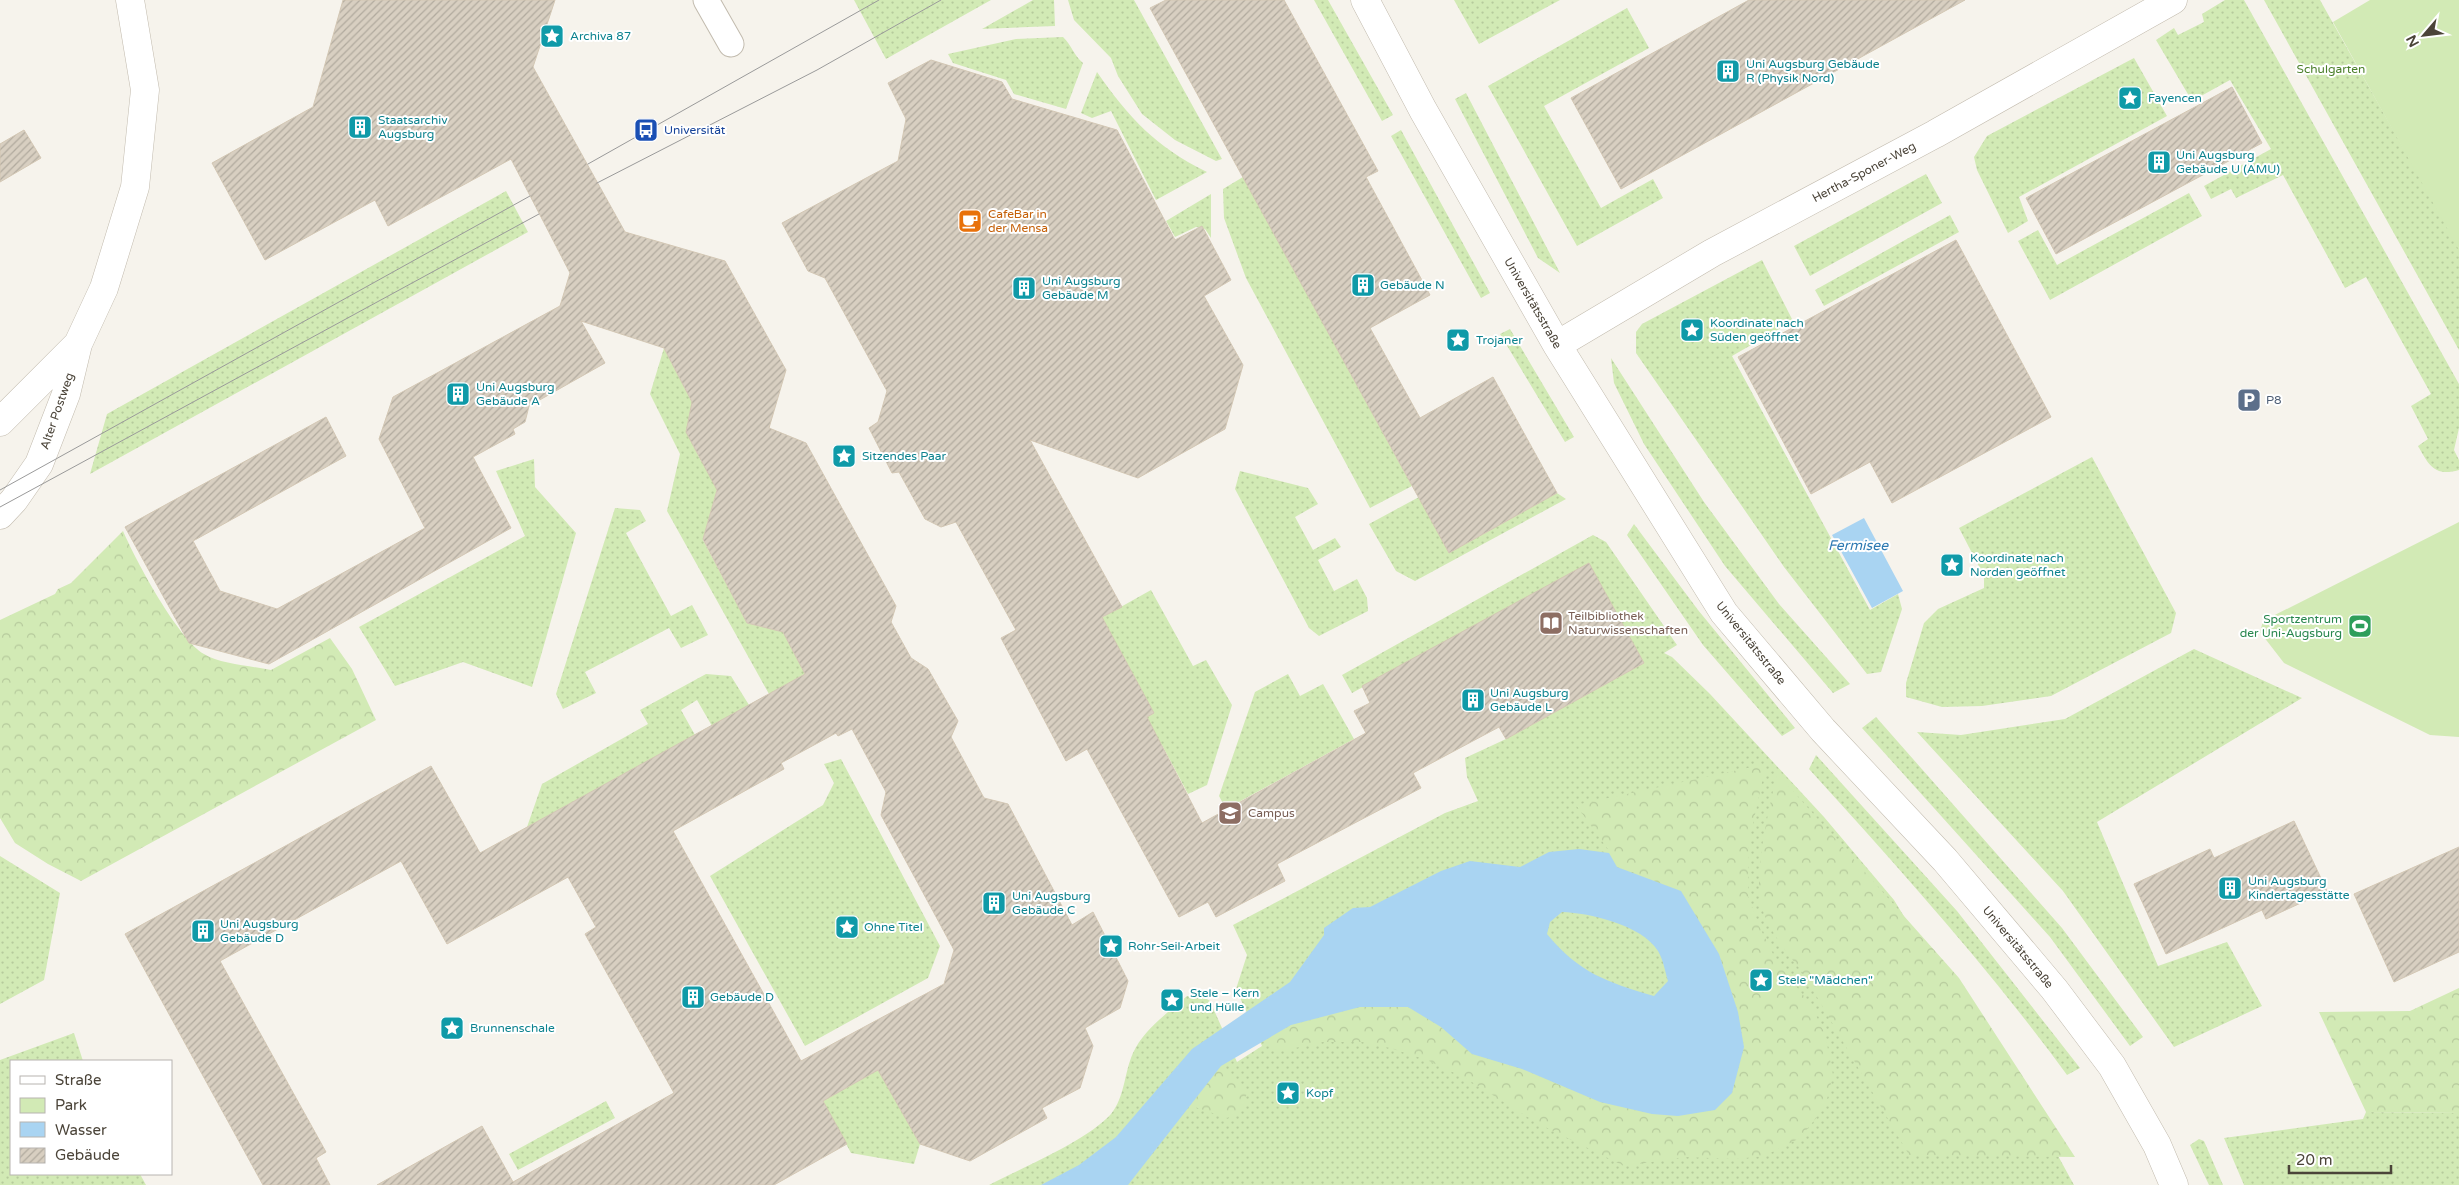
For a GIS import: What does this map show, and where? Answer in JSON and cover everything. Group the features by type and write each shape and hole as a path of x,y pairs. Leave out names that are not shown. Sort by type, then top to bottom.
{"street":[{"path":"78,344 104,288 135,187 145,90 130,0"},
{"path":"706,0 731,44"},
{"name":"Universitätsstraße","path":"1365,0 1423,110 1557,345 1724,613 1823,730 1945,860 2060,997 2112,1066 2157,1145 2174,1185"},
{"name":"Hertha-Sponer-Weg","path":"1557,345 1712,253 1935,134 2173,0"},
{"name":"Alter Postweg","path":"0,422 78,344"},
{"name":"Alter Postweg","path":"0,515 14,500 39,464 66,394 78,344"}],"green space":[{"path":"854,0 991,0 886,59"},
{"path":"1033,0 1054,0 1055,26 982,29"},
{"path":"1068,0 1134,0 1222,159 1216,161 1175,140 1142,114 1118,76 1111,58 1074,20"},
{"path":"1314,0 1328,0 1393,115 1382,121"},
{"path":"1454,0 1560,0 1479,44"},
{"path":"2225,0 2244,0 2459,384 2459,428 2454,450 2459,460 2459,470 2444,472 2433,468 2422,453 2418,446 2428,439 2411,406 2431,394 2366,277 2345,288 2283,175 2236,198 2231,189 2211,199 2204,186 2271,149 2230,80 2192,101 2156,40 2174,28 2178,35 2204,22 2202,14"},
{"name":"Schulgarten","path":"2264,0 2320,0 2459,247 2459,350"},
{"path":"2370,0 2459,0 2459,250 2333,22"},
{"path":"1627,8 1649,48 1544,106 1601,208 1653,179 1663,198 1577,246 1488,86"},
{"path":"1063,37 1083,63 1066,109 1014,94 1006,80 953,63 948,54 1016,39"},
{"path":"2134,58 2167,116 2019,197 2028,221 2008,233 1977,170 1974,157 1987,136"},
{"path":"1097,72 1132,117 1158,142 1207,172 1156,200 1111,111 1092,118 1081,113"},
{"path":"1466,93 1560,273 1538,258 1455,99"},
{"path":"1401,130 1490,293 1481,298 1391,136"},
{"path":"1926,174 1942,203 1810,276 1794,246"},
{"path":"1243,177 1412,486 1370,508 1246,278 1224,218 1223,189"},
{"path":"506,191 528,232 90,474 107,414"},
{"path":"2189,193 2202,216 2050,300 2018,241 2038,230 2057,265"},
{"path":"1211,194 1211,238 1205,229 1196,227 1175,237 1166,221"},
{"path":"1950,215 1959,232 1824,306 1815,290"},
{"path":"1762,260 1793,321 1732,356 1870,610 1898,594 1902,609 1881,672 1867,674 1784,567 1636,353 1636,332 1642,324"},
{"path":"1510,329 1574,437 1565,442 1500,334"},
{"path":"664,348 696,410 690,439 701,461 722,471 703,540 747,623 783,632 805,674 769,694 667,511 680,454 650,394"},
{"path":"1611,358 1704,502 1779,604 1850,684 1833,693 1725,566 1644,444 1614,383"},
{"path":"2092,457 2176,613 2171,633 2051,696 1982,706 1942,707 1906,697 1906,683 1924,623 1938,609 1984,588 1984,576 1959,528"},
{"path":"534,459 535,487 576,533 532,687 463,662 395,686 359,627 525,536 496,471"},
{"path":"1240,471 1308,488 1318,504 1295,517 1313,550 1335,538 1341,547 1318,560 1334,591 1357,579 1367,598 1368,611 1319,636 1309,628 1235,489"},
{"path":"1557,493 1566,499 1415,581 1396,571 1369,524 1419,497 1449,553"},
{"path":"615,508 640,510 646,521 626,533 671,616 692,605 708,635 681,648 669,628 585,672 596,693 563,709 556,694"},
{"name":"Sportzentrum der Uni-Augsburg","path":"2459,522 2459,737 2430,735 2284,663 2260,632 2263,621"},
{"path":"1634,524 1698,610 1795,728 1782,736 1703,645 1627,535"},
{"path":"123,531 137,561 170,616 182,633 204,654 227,662 271,670 330,638 352,669 376,720 81,881 48,864 15,843 0,818 0,620 55,594 58,589 71,583"},
{"path":"1593,535 1606,542 1677,645 1664,653 1672,657 1710,694 1824,817 1894,900 1949,990 2051,1143 2074,1185 989,1185 1071,1143 1101,1124 1116,1107 1122,1093 1133,1053 1143,1036 1187,996 1202,996 1210,1001 1237,1062 1262,1046 1236,989 1247,955 1233,925 1445,813 1478,801 1467,777 1465,758 1506,739 1644,663 1398,668 1352,693 1342,675"},
{"path":"1151,590 1193,666 1206,660 1232,705 1207,785 1188,794 1162,745 1157,747 1142,720 1154,713 1118,647 1094,622"},
{"path":"2194,649 2302,698 2097,822 2158,966 2227,942 2262,1006 2174,1047 2063,891 1917,732 1961,735 2065,719"},
{"path":"706,674 731,676 749,705 712,726 697,700 681,710 695,735 527,827 542,784 648,724 640,710"},
{"path":"1288,674 1300,696 1323,684 1354,739 1226,809 1219,796 1255,692"},
{"path":"1876,717 2062,928 2143,1037 2130,1046 2050,937 1862,728"},
{"path":"1816,755 1957,911 2080,1068 2067,1075 1974,957 1809,769"},
{"path":"841,759 940,946 928,978 805,1046 710,876 823,805 834,783 824,764"},
{"path":"1766,764 1749,842 1748,896 1760,928 1777,962 1811,1005 1825,1034 1833,1075 1825,1107 1800,1138 1764,1156 1736,1159 1685,1157 1624,1166 1539,1124 1467,1079 1427,1060 1390,1048 1362,1042 1323,1042 1276,1052 1268,1039 1291,1025 1360,1007 1408,1007 1441,1027 1472,1054 1522,1069 1600,1102 1652,1114 1678,1116 1732,1093 1744,1047 1738,1012 1719,954 1638,874 1617,867 1610,852 1576,805"},
{"path":"1777,773 1959,978 2075,1157 1909,1155 1803,973 1775,935 1760,903 1760,862"},
{"path":"0,856 60,893 44,980 0,1004"},
{"path":"2459,988 2459,1113 2366,1112 2319,1012 2410,1011"},
{"path":"74,1033 83,1060 10,1060 10,1175 141,1175 146,1185 0,1185 0,1060"},
{"path":"1221,1066 1247,1092 1243,1110 1227,1118 1189,1105"},
{"path":"878,1070 920,1144 914,1164 851,1153 823,1101"},
{"path":"606,1101 615,1118 518,1170 509,1154"},
{"path":"2366,1112 2459,1113 2459,1185 2244,1185 2224,1138 2363,1119"},
{"path":"2199,1139 2204,1141 2223,1185 2209,1185 2190,1145"}],"water":[{"name":"Fermisee","path":"1864,518 1903,591 1872,608 1832,535"},
{"path":"1579,849 1609,853 1617,867 1681,891 1719,954 1738,1012 1744,1047 1732,1093 1715,1110 1678,1116 1652,1114 1600,1102 1522,1069 1472,1054 1441,1027 1408,1007 1360,1007 1291,1025 1221,1066 1128,1185 1041,1185 1079,1165 1116,1137 1192,1049 1290,982 1324,935 1324,928 1353,908 1370,907 1441,871 1470,861 1520,867 1549,852","holes":["1562,912 1614,922 1640,934 1658,951 1663,961 1668,981 1654,996 1608,981 1583,967 1547,934 1550,922"]}],"building":[{"path":"343,0 555,0 533,67 625,232 725,261 786,370 769,428 806,443 896,606 891,622 911,658 928,669 958,721 951,737 984,798 1008,804 1072,925 1093,912 1128,981 1120,1008 1085,1028 1093,1046 1080,1088 1042,1108 1047,1118 970,1161 920,1144 878,1070 823,1101 847,1144 774,1185 377,1185 482,1126 513,1182 674,1093 585,934 596,927 568,877 447,944 401,861 220,961 326,1152 316,1158 330,1185 263,1185 125,934 431,766 480,853 805,674 783,632 747,623 703,539 717,490 686,432 692,402 664,348 581,321 605,363 529,406 525,422 513,429 515,434 473,457 511,528 269,664 189,643 125,527 326,417 346,456 193,541 220,591 277,609 425,528 379,439 393,397 560,306 570,273 511,159 388,226 375,200 265,260 212,163 313,107","holes":["852,729 886,792 881,815 954,950 944,984 801,1061 673,831 784,769 781,763 836,733 838,736"]},
{"name":"Gebäude N","path":"1166,0 1284,0 1378,171 1366,177 1430,295 1370,328 1420,418 1493,377 1557,493 1449,553 1150,8"},
{"name":"Uni Augsburg Gebäude R (Physik Nord)","path":"1749,0 1965,0 1621,189 1571,98"},
{"path":"931,60 1002,82 1012,99 1117,130 1175,240 1202,226 1231,280 1204,296 1243,365 1225,429 1138,478 1030,440 1122,607 1102,617 1154,713 1147,717 1202,823 1366,733 1354,711 1370,703 1362,686 1589,563 1644,663 1506,739 1499,727 1413,773 1421,788 1277,864 1285,881 1216,917 1208,902 1179,917 1087,749 1066,761 1001,638 1016,630 956,522 941,527 925,519 899,472 892,473 869,428 878,422 887,391 825,278 808,271 782,223 898,161 906,119 888,83"},
{"name":"Uni Augsburg Gebäude U (AMU)","path":"2232,87 2262,143 2056,254 2026,198"},
{"path":"24,130 41,158 0,182 0,144"},
{"path":"1956,240 2051,417 1892,503 1870,462 1811,494 1738,357"},
{"name":"Uni Augsburg Kindertagesstätte","path":"2294,821 2327,891 2266,919 2262,910 2166,954 2134,884 2210,849 2214,858"},
{"name":"Uni Augsburg Kindertagesstätte","path":"2459,847 2459,952 2394,982 2354,894"}],"tram line":[{"path":"588,164 879,0"},
{"path":"597,183 817,70 941,0"},
{"path":"0,490 530,196"},
{"path":"0,507 539,214"}],"place":[{"name":"Archiva 87","path":"552,36"},
{"name":"Uni Augsburg Gebäude R (Physik Nord)","path":"1728,71"},
{"name":"Fayencen","path":"2130,98"},
{"name":"Staatsarchiv Augsburg","path":"360,127"},
{"name":"Universität","path":"646,130"},
{"name":"Uni Augsburg Gebäude U (AMU)","path":"2159,162"},
{"name":"CafeBar in der Mensa","path":"970,221"},
{"name":"Gebäude N","path":"1363,285"},
{"name":"Uni Augsburg Gebäude M","path":"1024,288"},
{"name":"Koordinate nach Süden geöffnet","path":"1692,330"},
{"name":"Trojaner","path":"1458,340"},
{"name":"Uni Augsburg Gebäude A","path":"458,394"},
{"name":"P8","path":"2249,400"},
{"name":"Sitzendes Paar","path":"844,456"},
{"name":"Koordinate nach Norden geöffnet","path":"1952,565"},
{"name":"Teilbibliothek Naturwissenschaften","path":"1551,623"},
{"name":"Sportzentrum der Uni-Augsburg","path":"2360,626"},
{"name":"Uni Augsburg Gebäude L","path":"1473,700"},
{"name":"Campus","path":"1230,813"},
{"name":"Uni Augsburg Kindertagesstätte","path":"2230,888"},
{"name":"Uni Augsburg Gebäude C","path":"994,903"},
{"name":"Ohne Titel","path":"847,927"},
{"name":"Uni Augsburg Gebäude D","path":"203,931"},
{"name":"Rohr-Seil-Arbeit","path":"1111,946"},
{"name":"Stele \"Mädchen\"","path":"1761,980"},
{"name":"Gebäude D","path":"693,997"},
{"name":"Stele – Kern und Hülle","path":"1172,1000"},
{"name":"Brunnenschale","path":"452,1028"},
{"name":"Kopf","path":"1288,1093"}]}
